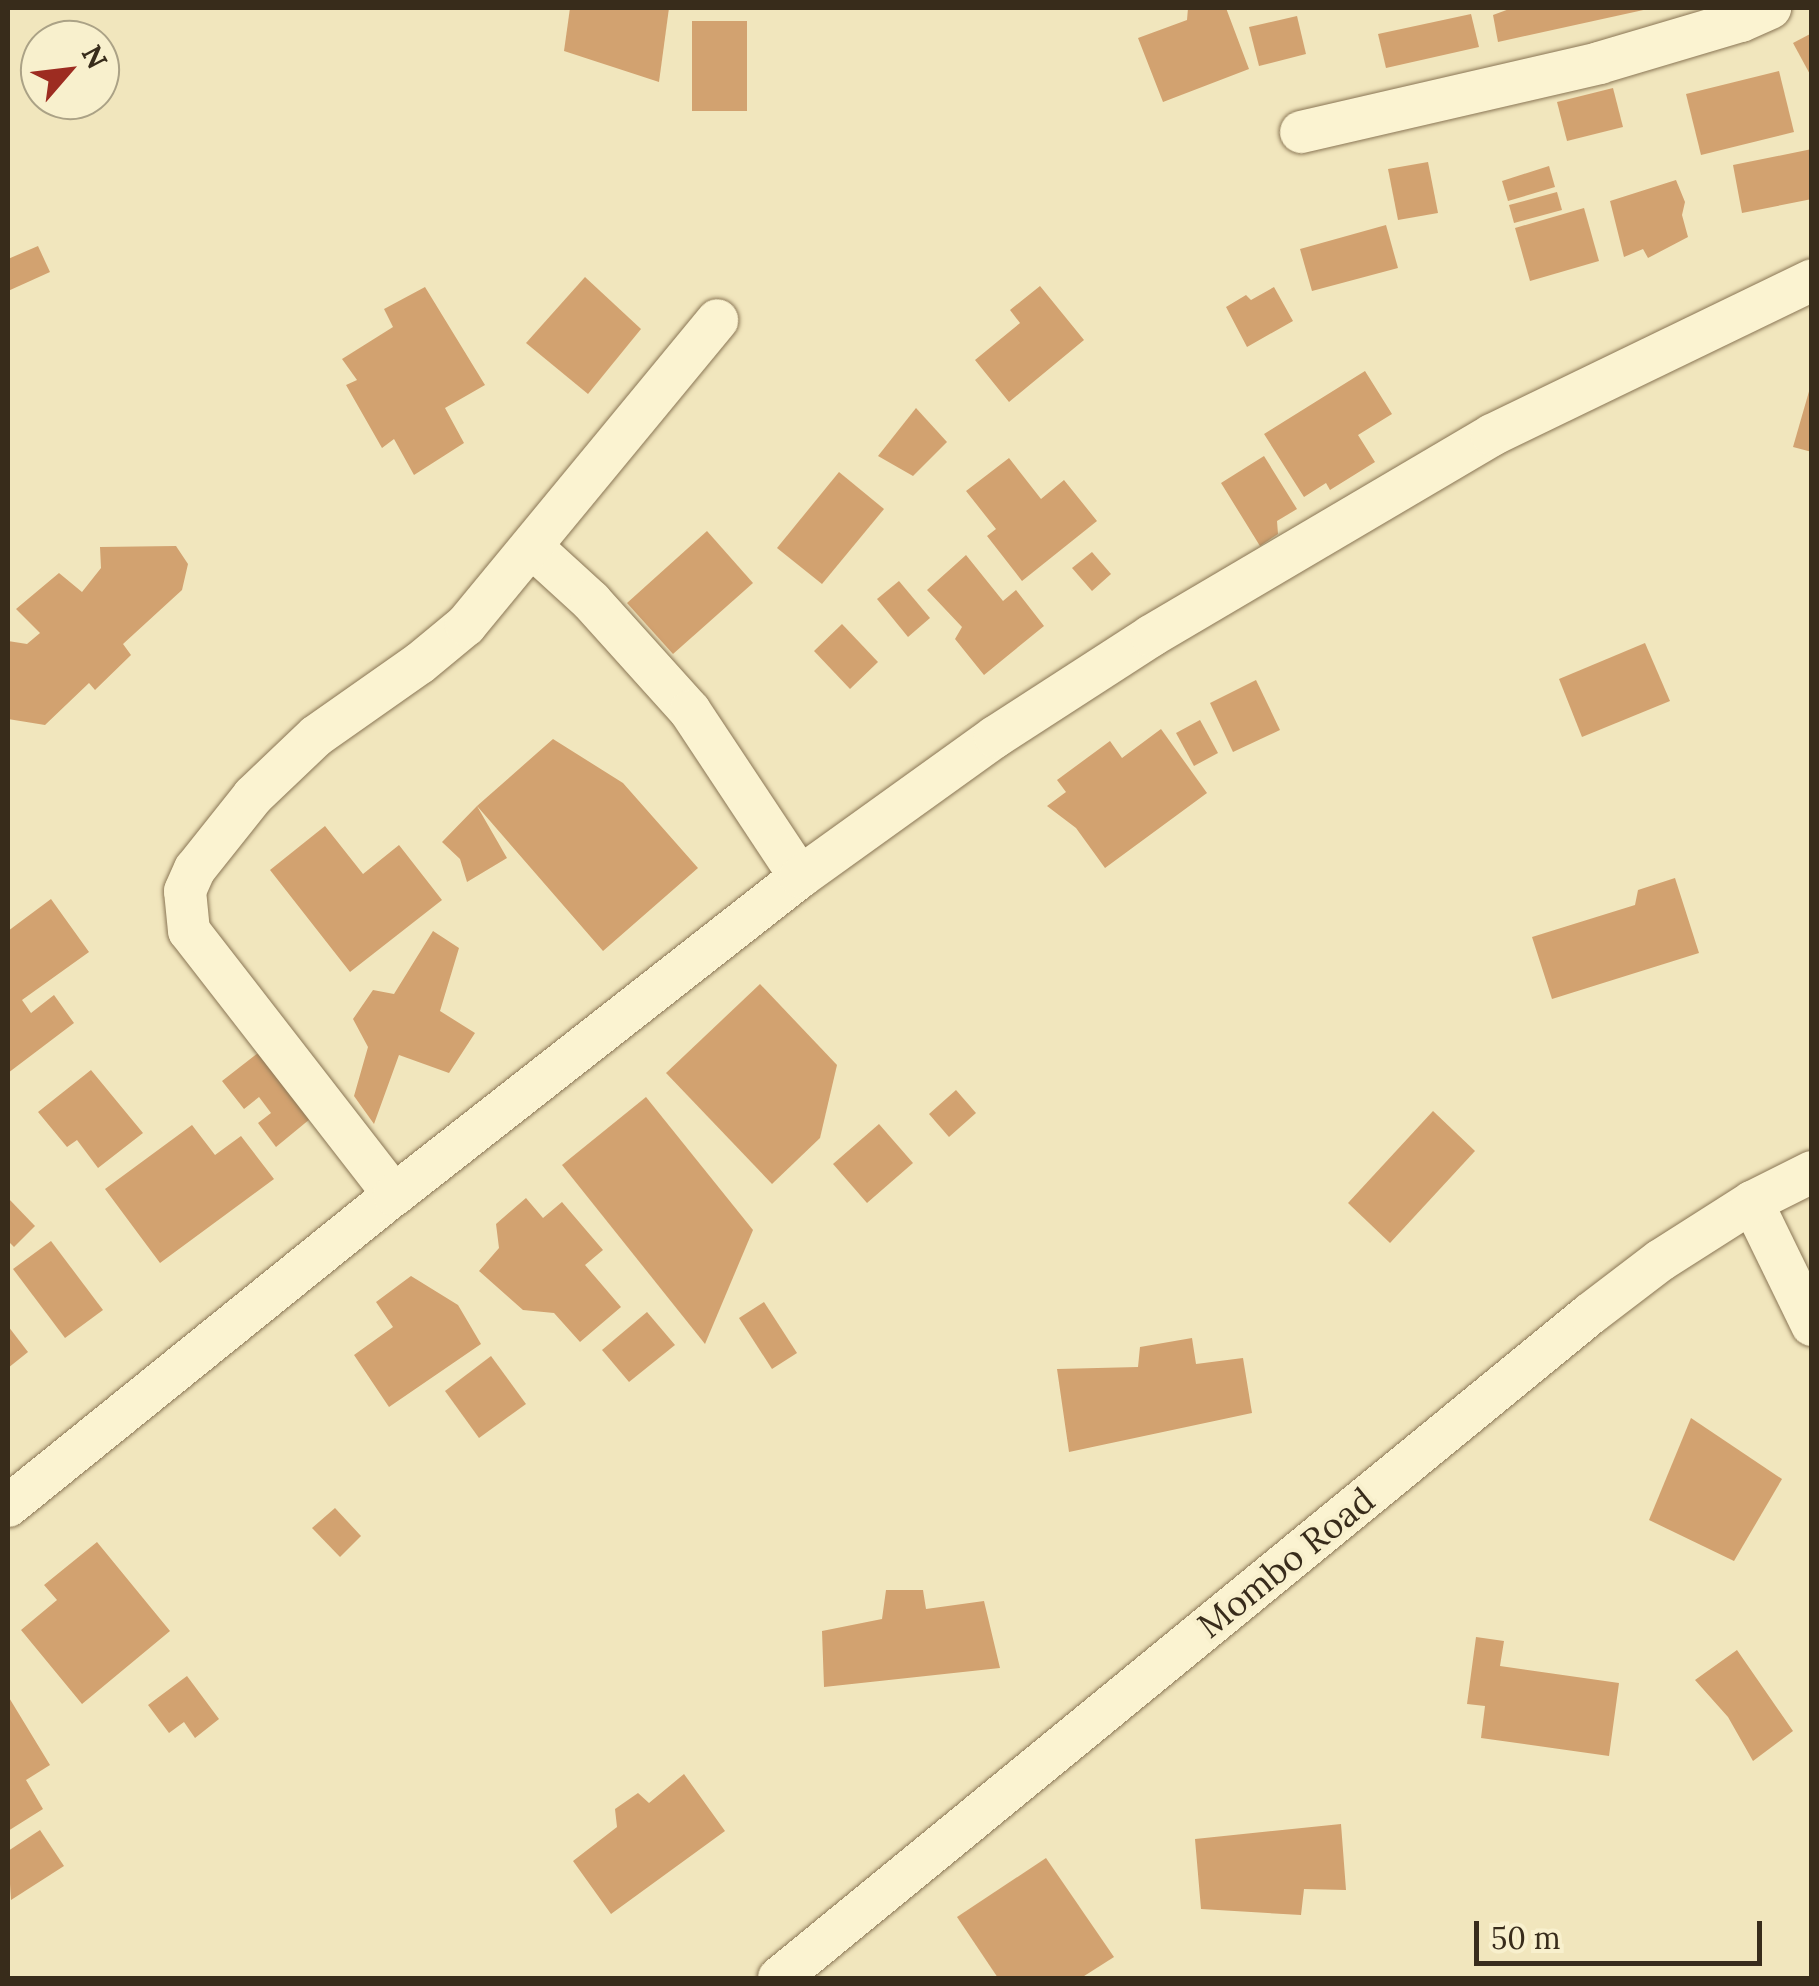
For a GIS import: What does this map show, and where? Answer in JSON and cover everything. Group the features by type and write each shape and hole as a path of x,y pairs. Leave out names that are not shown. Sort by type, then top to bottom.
{"street":[{"path":"1301,132 1598,63 1740,21 1770,8"},
{"path":"8,1506 394,1195 800,878 996,736 1219,596 1492,436 1812,280"},
{"path":"394,1195 190,931 185,892 195,868 253,796 316,736 420,663 466,624 716,320"},
{"path":"532,548 591,602 690,710 800,878"},
{"name":"Mombo Road","path":"779,1978 1590,1314 1661,1260 1752,1202 1812,1172"},
{"path":"1752,1202 1812,1325"}],"building":[{"path":"570,8 669,8 659,82 564,51"},
{"path":"1188,8 1226,8 1249,69 1163,102 1138,38 1187,20"},
{"path":"1512,8 1648,9 1498,42 1493,15"},
{"path":"1471,14 1479,47 1386,68 1378,34"},
{"path":"1297,16 1306,54 1259,66 1249,27"},
{"path":"692,21 747,21 747,111 692,111"},
{"path":"1812,33 1812,78 1793,43"},
{"path":"1779,71 1794,132 1701,155 1686,94"},
{"path":"1613,88 1623,127 1567,141 1557,102"},
{"path":"1812,149 1812,199 1742,213 1733,165"},
{"path":"1428,162 1438,213 1398,220 1388,169"},
{"path":"1549,166 1555,187 1508,201 1502,181"},
{"path":"1676,180 1685,202 1682,215 1688,237 1648,258 1643,249 1624,257 1610,201"},
{"path":"1557,192 1562,210 1514,223 1509,205"},
{"path":"1584,208 1599,261 1530,281 1515,228"},
{"path":"1386,225 1398,268 1312,291 1300,249"},
{"path":"38,246 50,272 8,291 8,259"},
{"path":"585,277 641,329 588,394 526,343"},
{"path":"1040,286 1084,340 1009,402 975,360 1020,323 1010,310"},
{"path":"425,287 485,385 445,408 464,443 414,475 394,439 382,448 346,385 357,380 342,359 393,327 384,309"},
{"path":"1274,287 1293,321 1247,347 1226,307 1246,295 1251,300"},
{"path":"1365,371 1392,414 1358,435 1375,462 1330,490 1326,483 1304,497 1264,434"},
{"path":"1812,381 1812,452 1793,447"},
{"path":"916,408 947,442 913,476 878,456"},
{"path":"1264,456 1297,509 1277,521 1278,534 1260,546 1221,483"},
{"path":"1009,458 1041,499 1064,480 1097,521 1022,581 987,536 996,529 966,491"},
{"path":"839,472 884,509 822,584 777,548"},
{"path":"707,531 753,583 673,654 627,603"},
{"path":"176,546 188,564 182,590 123,644 131,655 95,690 89,683 45,725 8,719 8,641 27,644 40,633 16,609 59,573 82,592 101,568 100,547"},
{"path":"1092,552 1111,574 1092,591 1072,568"},
{"path":"966,555 1003,601 1016,590 1044,626 984,675 955,639 962,627 927,590"},
{"path":"899,581 930,618 908,637 877,599"},
{"path":"842,624 878,662 850,689 814,651"},
{"path":"1645,643 1670,701 1582,737 1559,679"},
{"path":"1256,680 1280,730 1233,752 1210,703"},
{"path":"1200,720 1218,753 1194,766 1176,733"},
{"path":"1161,729 1207,793 1105,868 1076,828 1047,806 1066,792 1057,780 1110,741 1122,758"},
{"path":"553,739 623,783 698,868 603,951 477,806"},
{"path":"477,806 507,858 467,882 460,859 442,842"},
{"path":"325,826 363,874 399,845 442,900 350,972 270,870"},
{"path":"1675,878 1699,953 1552,999 1532,937 1635,905 1638,890"},
{"path":"51,899 89,952 22,1000 31,1013 54,995 74,1023 8,1073 8,931"},
{"path":"433,931 459,948 440,1011 475,1033 449,1073 399,1055 374,1124 354,1096 368,1047 353,1019 373,990 394,994"},
{"path":"760,984 837,1065 820,1138 772,1184 666,1073"},
{"path":"258,1053 310,1119 276,1147 258,1123 271,1113 259,1097 244,1109 222,1081"},
{"path":"91,1070 143,1133 98,1168 77,1140 67,1147 38,1112"},
{"path":"956,1090 976,1113 949,1137 929,1114"},
{"path":"646,1097 753,1230 705,1344 562,1165"},
{"path":"1433,1111 1475,1151 1390,1243 1348,1203"},
{"path":"879,1124 913,1163 867,1203 833,1164"},
{"path":"192,1125 215,1155 241,1136 274,1179 160,1263 105,1189"},
{"path":"8,1198 35,1226 14,1247 8,1241"},
{"path":"526,1198 543,1218 562,1202 603,1250 585,1265 621,1307 580,1342 554,1313 523,1310 479,1271 499,1248 496,1224"},
{"path":"51,1241 103,1310 65,1338 13,1269"},
{"path":"411,1276 458,1305 481,1344 389,1407 354,1355 393,1327 376,1302"},
{"path":"764,1302 797,1353 772,1369 739,1318"},
{"path":"647,1312 675,1345 629,1382 602,1350"},
{"path":"8,1326 28,1352 8,1368"},
{"path":"1192,1338 1196,1364 1243,1358 1252,1413 1069,1452 1057,1369 1138,1367 1140,1347"},
{"path":"491,1356 526,1404 479,1438 445,1391"},
{"path":"1691,1418 1782,1479 1734,1561 1649,1520"},
{"path":"335,1508 361,1536 340,1557 312,1528"},
{"path":"97,1542 170,1631 82,1704 21,1630 57,1600 44,1585"},
{"path":"886,1590 923,1590 926,1609 984,1601 1000,1668 824,1687 822,1631 882,1619"},
{"path":"1476,1637 1504,1641 1500,1666 1619,1683 1609,1756 1481,1738 1485,1706 1467,1704"},
{"path":"1737,1650 1793,1731 1753,1761 1728,1717 1695,1680"},
{"path":"187,1676 219,1719 195,1738 184,1722 169,1733 148,1705"},
{"path":"8,1696 50,1765 26,1780 43,1809 8,1831"},
{"path":"684,1774 725,1831 611,1914 573,1861 617,1827 615,1809 638,1793 649,1803"},
{"path":"1341,1824 1346,1890 1304,1889 1301,1915 1201,1909 1195,1839"},
{"path":"40,1830 64,1866 11,1900 8,1851"},
{"path":"1046,1858 1114,1957 1081,1978 998,1978 957,1917"}]}
